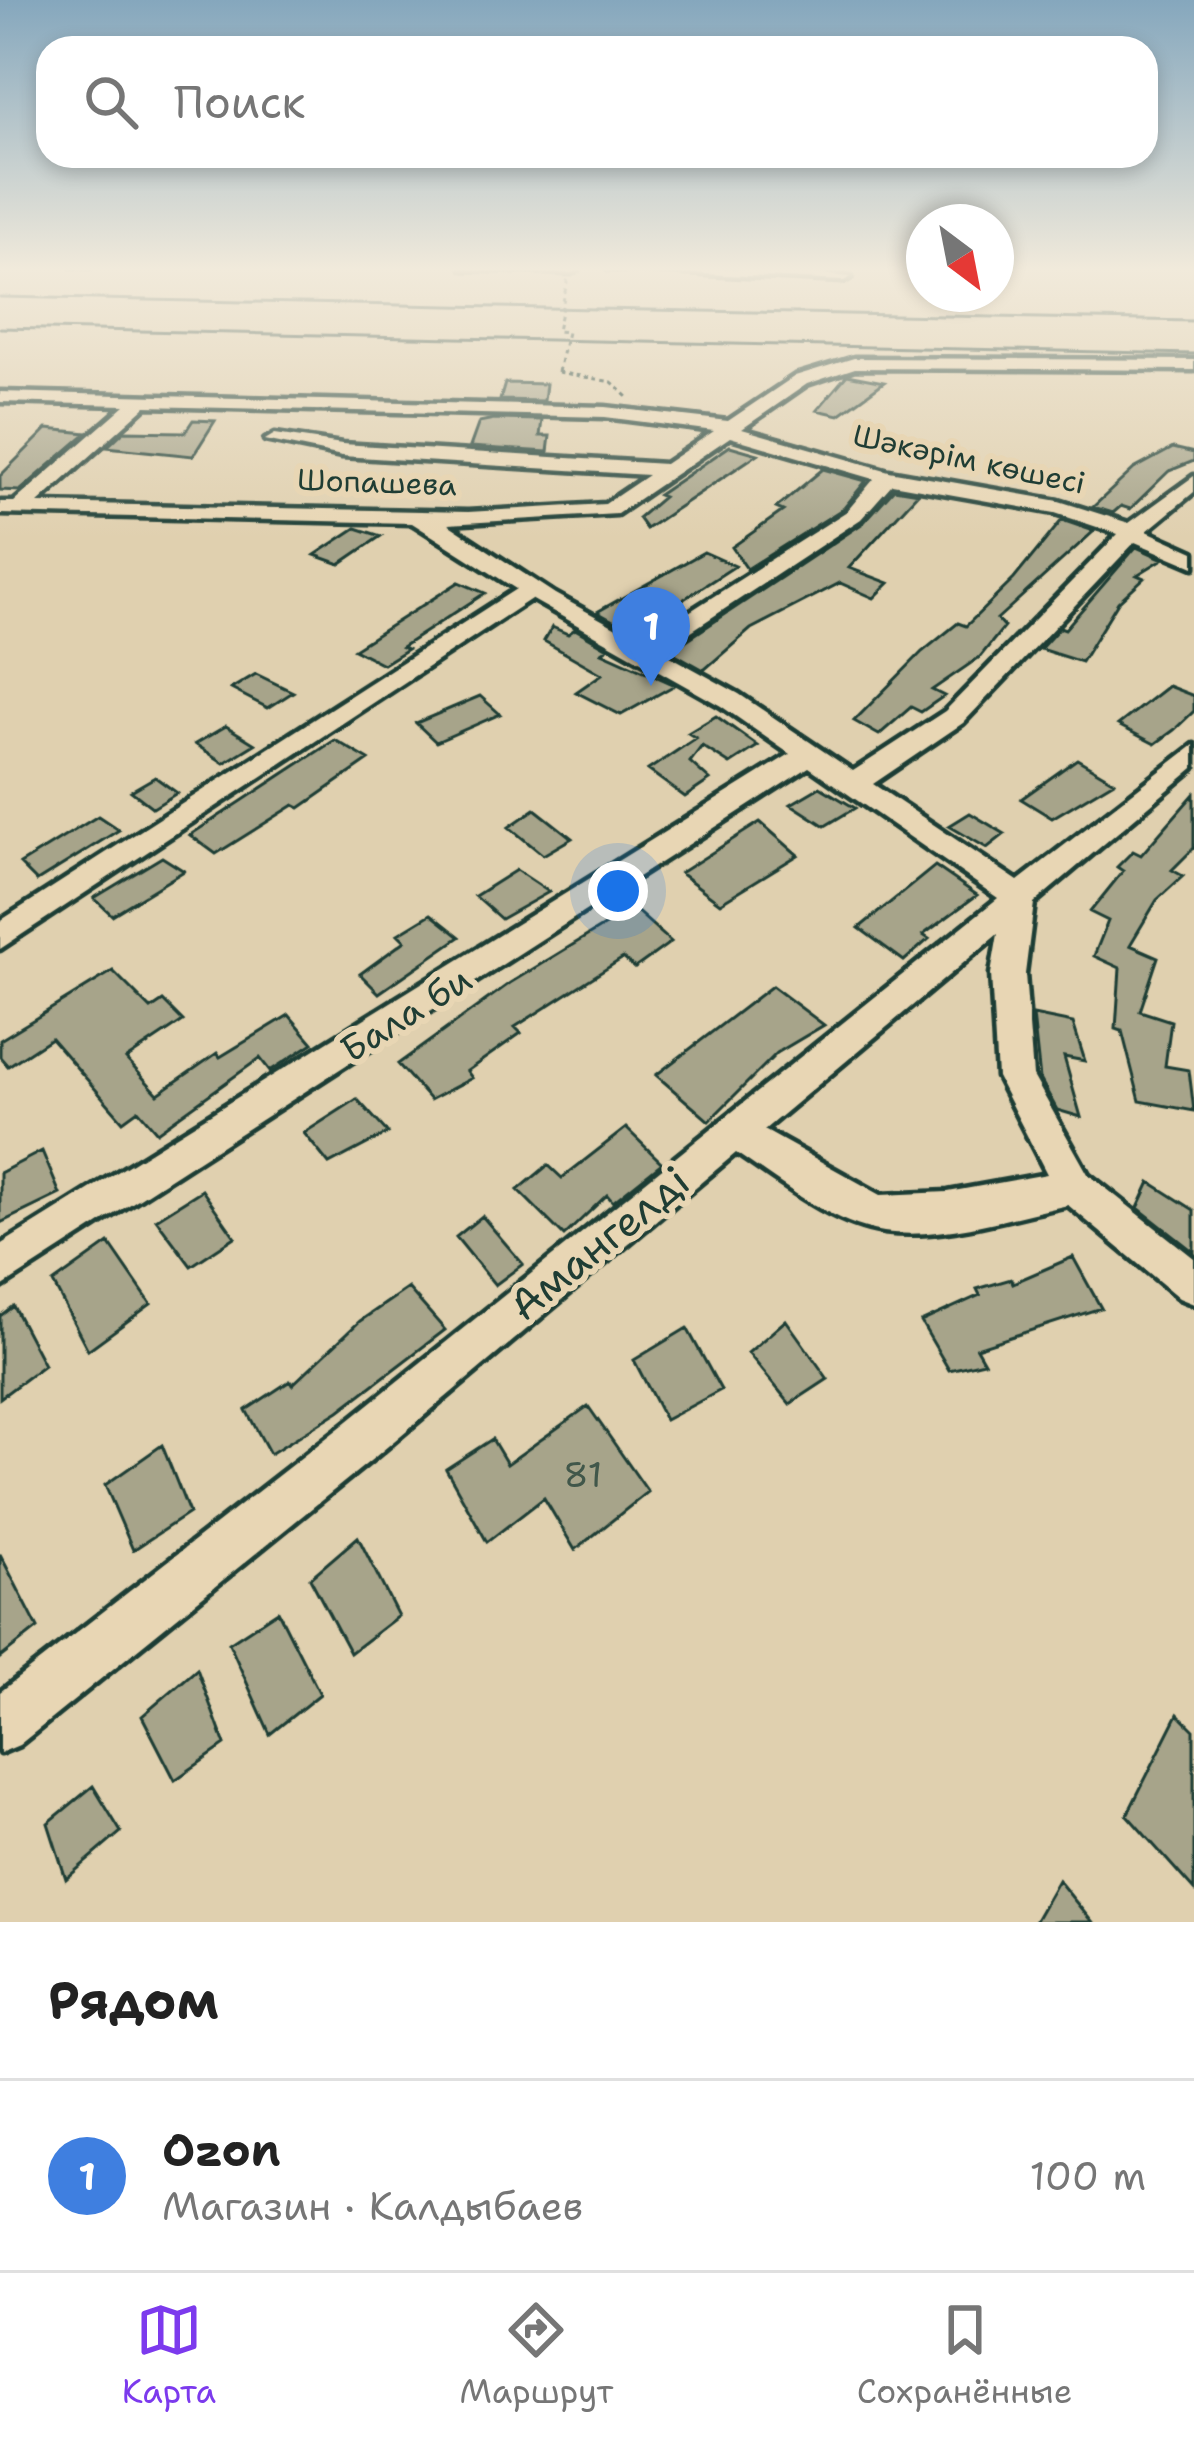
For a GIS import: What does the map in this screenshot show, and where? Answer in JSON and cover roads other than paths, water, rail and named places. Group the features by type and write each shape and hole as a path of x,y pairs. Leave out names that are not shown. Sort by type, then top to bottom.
{"street":[{"name":"Шопашева","path":"10,508 549,517 610,510 801,380 854,363 1194,365"},
{"name":"Шәкәрім көшесі","path":"0,397 475,406 650,417 727,429 887,477 1059,507 1194,560"},
{"path":"10,508 142,400"},
{"path":"274,440 342,450 667,470"},
{"path":"643,652 854,515 887,477"},
{"path":"853,784 954,717 1132,532 1194,482"},
{"path":"378,514 440,528 531,589 730,700 1019,897 1008,974 1015,1077 1074,1186 1194,1284"},
{"path":"0,937 531,589"},
{"name":"Бала би","path":"0,1268 809,754"},
{"name":"Амангелді","path":"0,1726 359,1441 1194,754"},
{"path":"734,1132 881,1213 1001,1202 1074,1186"}],"place":[{"name":"Ozon","path":"651,686"}]}
